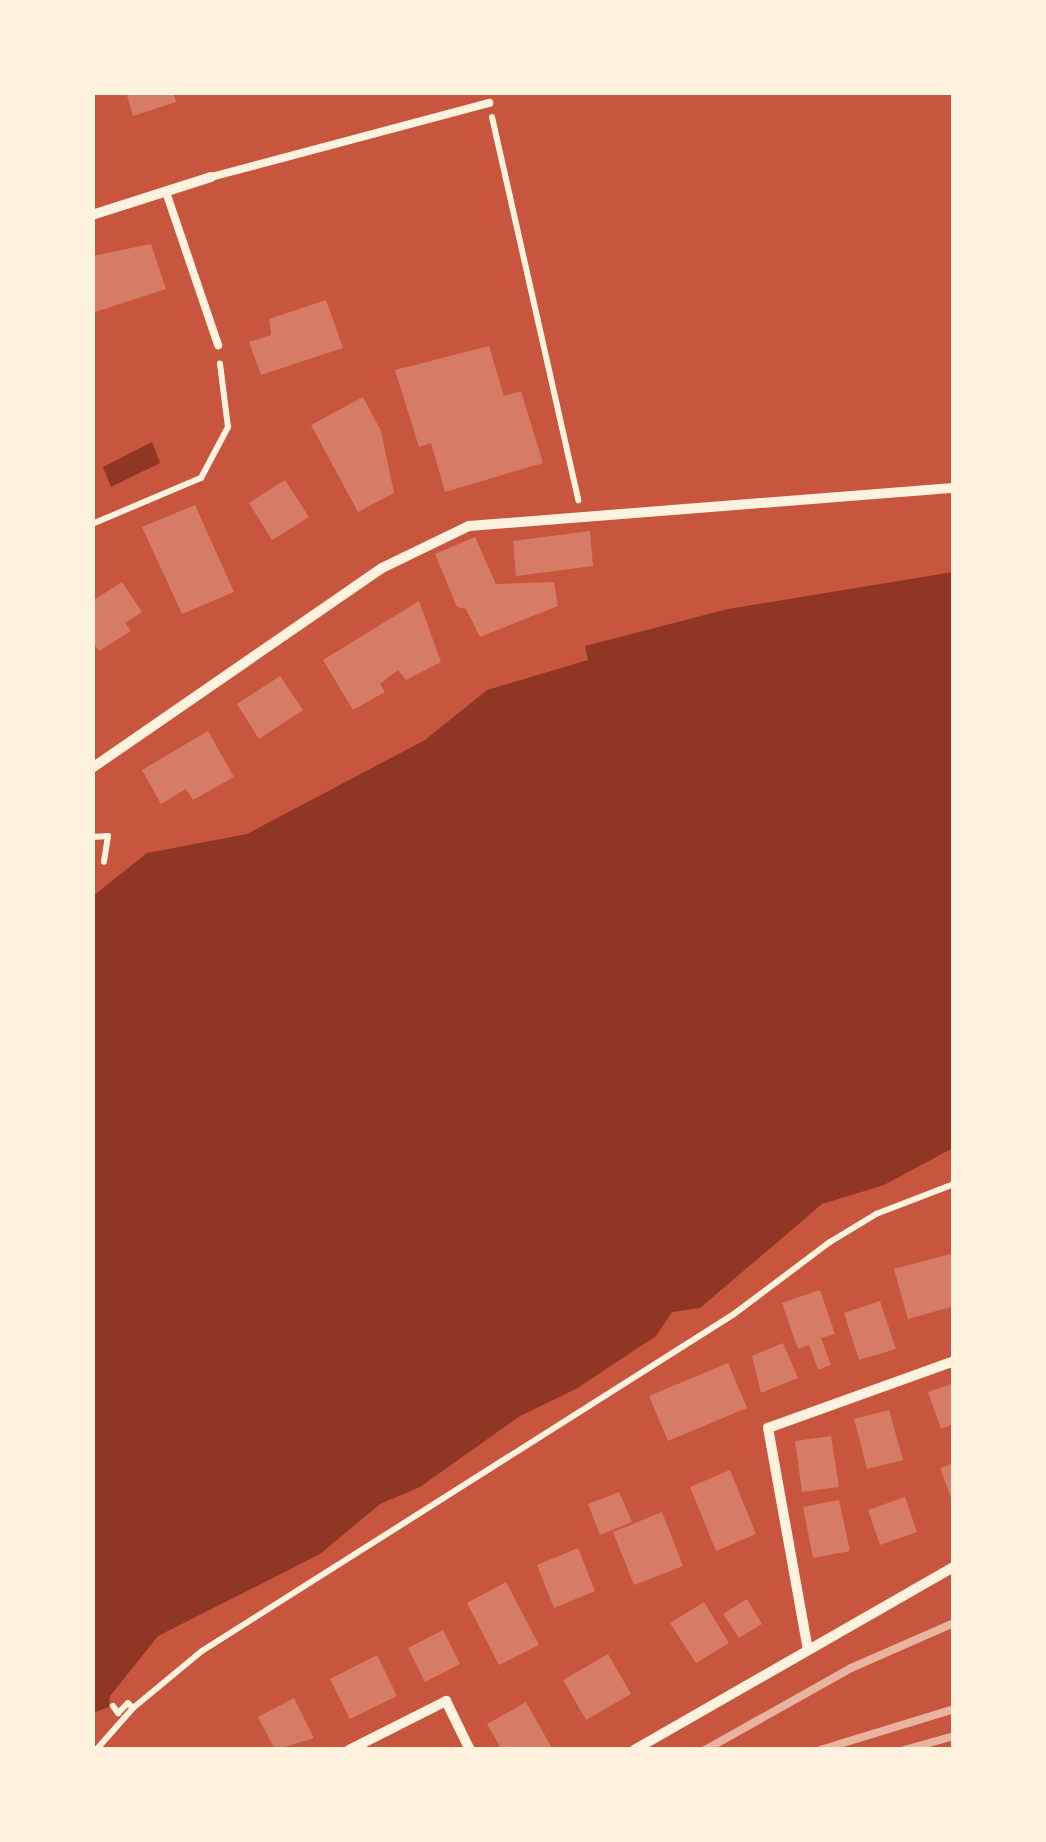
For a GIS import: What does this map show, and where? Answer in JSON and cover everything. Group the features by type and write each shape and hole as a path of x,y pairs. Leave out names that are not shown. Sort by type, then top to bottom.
{"street":[{"path":"92,215 211,177"},
{"path":"92,768 424,542 469,526 582,521 954,488"},
{"path":"808,1650 768,1428 954,1361"},
{"path":"634,1750 954,1567"},
{"path":"349,1750 446,1701 470,1750"}],"lane":[{"path":"211,177 489,102"},
{"path":"166,192 218,345"}],"path":[{"path":"489,102 582,521"},
{"path":"92,524 200,478 228,428 218,345"},
{"path":"92,837 108,836 104,862"},
{"path":"96,1750 133,1708 202,1651 734,1314 830,1242 876,1214 954,1184"},
{"path":"113,1706 118,1713 128,1703 133,1708"}],"shaded area":[{"path":"152,442 160,463 111,487 103,467"},
{"path":"953,572 953,1148 884,1185 822,1204 700,1308 672,1312 656,1336 576,1389 520,1416 420,1487 380,1504 320,1554 158,1636 110,1696 109,1707 93,1713 93,896 147,853 247,834 425,740 487,690 588,660 585,646 728,609"}],"building":[{"path":"126,92 173,92 176,102 133,116"},
{"path":"151,244 166,289 92,313 92,256"},
{"path":"326,300 343,348 261,375 249,342 271,335 269,319"},
{"path":"489,346 504,396 521,391 543,463 445,492 431,443 419,447 395,370"},
{"path":"363,397 381,431 394,493 358,512 311,425"},
{"path":"285,480 309,517 272,540 249,503"},
{"path":"195,505 234,592 182,614 142,527"},
{"path":"590,531 593,566 516,576 513,541"},
{"path":"475,537 496,584 554,582 558,606 480,637 466,609 457,607 435,554"},
{"path":"122,582 142,612 125,623 131,631 99,651 92,641 92,601"},
{"path":"419,601 441,662 406,680 398,670 380,684 385,692 353,710 323,660"},
{"path":"280,676 303,710 259,739 237,704"},
{"path":"208,731 234,777 193,800 186,789 161,804 142,770"},
{"path":"954,1253 954,1306 908,1319 894,1269"},
{"path":"820,1290 835,1334 821,1338 831,1365 818,1370 809,1345 798,1349 782,1303"},
{"path":"880,1301 896,1349 859,1360 844,1313"},
{"path":"783,1343 798,1378 761,1393 752,1356"},
{"path":"728,1363 747,1408 668,1441 649,1396"},
{"path":"954,1383 954,1424 941,1429 928,1392"},
{"path":"889,1410 903,1460 867,1469 854,1419"},
{"path":"831,1436 839,1487 802,1492 795,1441"},
{"path":"954,1463 954,1504 953,1504 940,1468"},
{"path":"730,1470 756,1534 716,1551 690,1487"},
{"path":"619,1492 632,1522 600,1535 588,1504"},
{"path":"905,1497 917,1532 880,1545 868,1510"},
{"path":"839,1500 850,1551 813,1558 803,1507"},
{"path":"662,1512 683,1566 634,1585 613,1532"},
{"path":"578,1548 595,1591 554,1608 537,1565"},
{"path":"506,1582 539,1645 499,1665 467,1603"},
{"path":"747,1599 762,1624 739,1638 723,1614"},
{"path":"704,1602 729,1643 696,1663 670,1623"},
{"path":"443,1630 460,1664 425,1682 408,1648"},
{"path":"608,1654 631,1694 586,1720 563,1680"},
{"path":"377,1655 397,1696 350,1719 330,1679"},
{"path":"294,1698 314,1738 275,1750 258,1717"},
{"path":"526,1702 553,1750 502,1750 487,1724"}],"railway":[{"path":"705,1750 851,1668 954,1623"},
{"path":"820,1750 954,1709"},
{"path":"904,1750 954,1736"}]}
